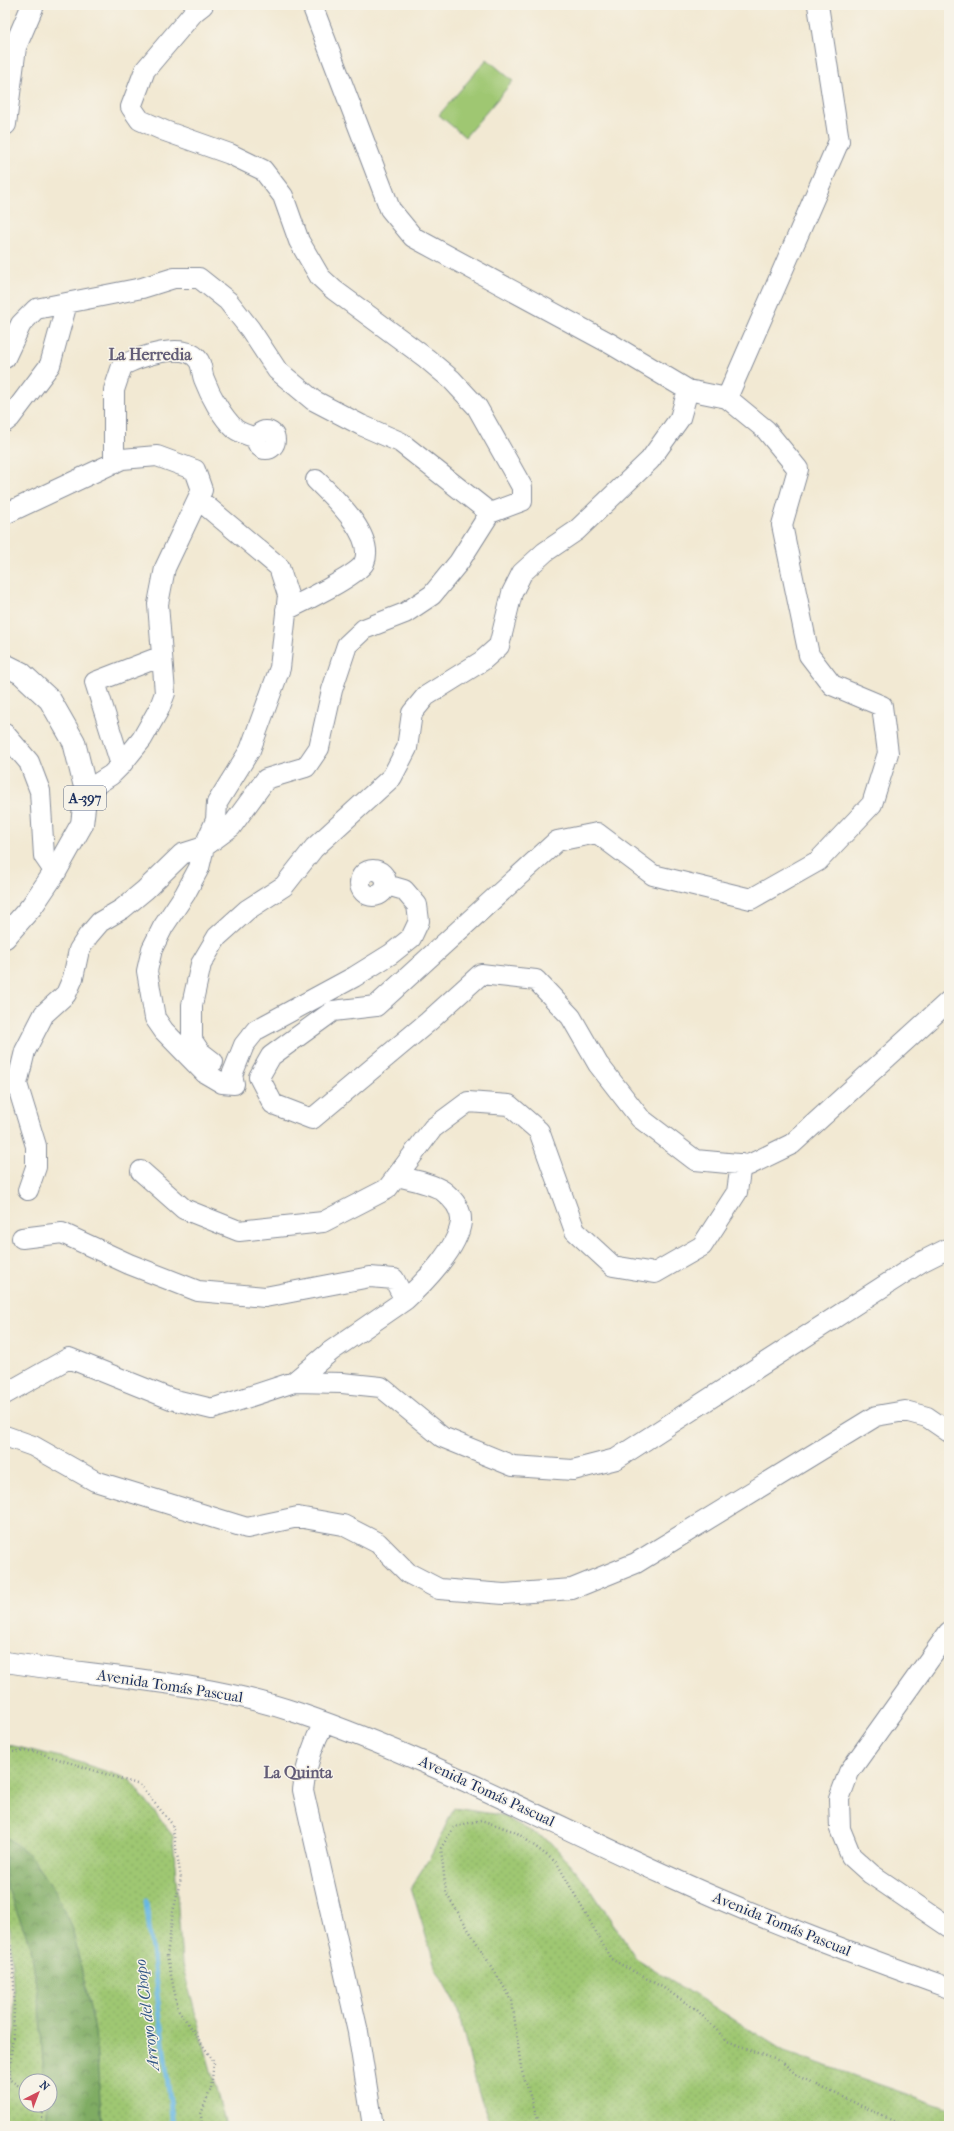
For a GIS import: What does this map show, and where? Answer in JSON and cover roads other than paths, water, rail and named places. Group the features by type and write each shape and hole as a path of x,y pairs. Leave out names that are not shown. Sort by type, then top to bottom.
{"main road":[{"path":"5,124 15,47 33,5"},
{"name":"A-397","path":"5,665 21,673 50,700 74,742 86,791 82,824 55,872 32,906 5,938"}],"street":[{"path":"28,1190 36,1167 36,1146 16,1084 25,1050 44,1014 66,994 73,978 79,950 88,936 100,922 122,909 145,890 182,854 204,847 231,827 266,779 306,767 319,748 332,690 347,645 364,629 405,613 432,595 459,562 490,513 522,501 522,487 477,407 452,380 426,358 334,290 320,277 300,241 283,196 263,170 230,154 165,132 140,120 131,107 145,70 194,12 203,5"},
{"path":"312,5 390,209 413,237 611,344 688,390 727,398 766,430 798,469 782,525 809,655 832,685 882,706 888,753 872,804 818,861 751,899 653,876 598,833 557,841 376,1006 333,1011 271,1056 259,1077 272,1104 312,1119 428,1022 481,974 536,980 572,1017 598,1064 640,1118 695,1160 749,1165 792,1144 949,1001"},
{"path":"727,398 839,141 818,5"},
{"path":"5,358 21,324 36,309 142,288 174,278 199,278 228,301 250,329 277,370 313,400 361,425 400,442 490,513"},
{"path":"5,422 10,418 50,365 67,303"},
{"path":"114,463 114,390 122,366 136,358 166,351 188,353 199,360 204,380 224,414 235,429 257,438"},
{"path":"232,1075 200,1052 192,1040 192,1005 201,964 217,937 247,910 284,886 314,848 392,777 407,748 412,713 426,696 482,661 499,646 512,593 522,573 545,552 576,532 650,460 680,418 688,390"},
{"path":"5,514 122,459 157,456 195,470 202,490 165,568 158,604 165,693 159,709 142,739 121,765 111,775 86,791"},
{"path":"286,610 338,583 364,564 367,550 359,528 337,501 316,480"},
{"path":"198,499 280,567 288,595 280,668 250,750 217,803 216,820 204,847 199,868 185,894 162,927 152,949 147,971 155,1018 164,1031 205,1073 222,1083 234,1084 232,1075 244,1045 256,1030 354,977 391,954 411,938 419,921 417,904 404,890 386,885"},
{"path":"121,765 94,682 162,656"},
{"path":"5,734 29,762 40,791 44,856 55,872"},
{"path":"141,1171 184,1209 239,1231 323,1222 387,1189 433,1128 468,1102 509,1104 539,1131 575,1231 613,1266 655,1273 702,1246 737,1192 740,1164"},
{"path":"294,1382 331,1351 405,1300 425,1282 453,1242 461,1221 458,1206 442,1190 397,1176"},
{"path":"22,1238 62,1233 129,1264 198,1291 265,1297 370,1277 394,1279 405,1300"},
{"path":"5,1394 69,1358 171,1399 212,1409 294,1382 342,1383 381,1387 442,1437 513,1466 573,1470 616,1460 921,1262 949,1248"},
{"path":"5,1436 33,1446 95,1481 246,1528 298,1517 343,1525 378,1543 408,1572 439,1589 504,1594 572,1589 636,1563 876,1416 905,1411 927,1417 949,1432"},
{"path":"949,1632 849,1772 839,1799 840,1829 851,1856 870,1874 949,1927"},
{"name":"Avenida Tomás Pascual","path":"5,1662 227,1692 298,1713 421,1760 665,1875 794,1930 949,1988"},
{"path":"324,1723 313,1744 305,1768 303,1790 358,2032 374,2126"}],"waterway":[{"name":"Arroyo del Chopo","path":"146,1901 173,2126"}],"district":[{"name":"La Herredia","path":"150,354"},
{"name":"La Quinta","path":"298,1772"}]}
